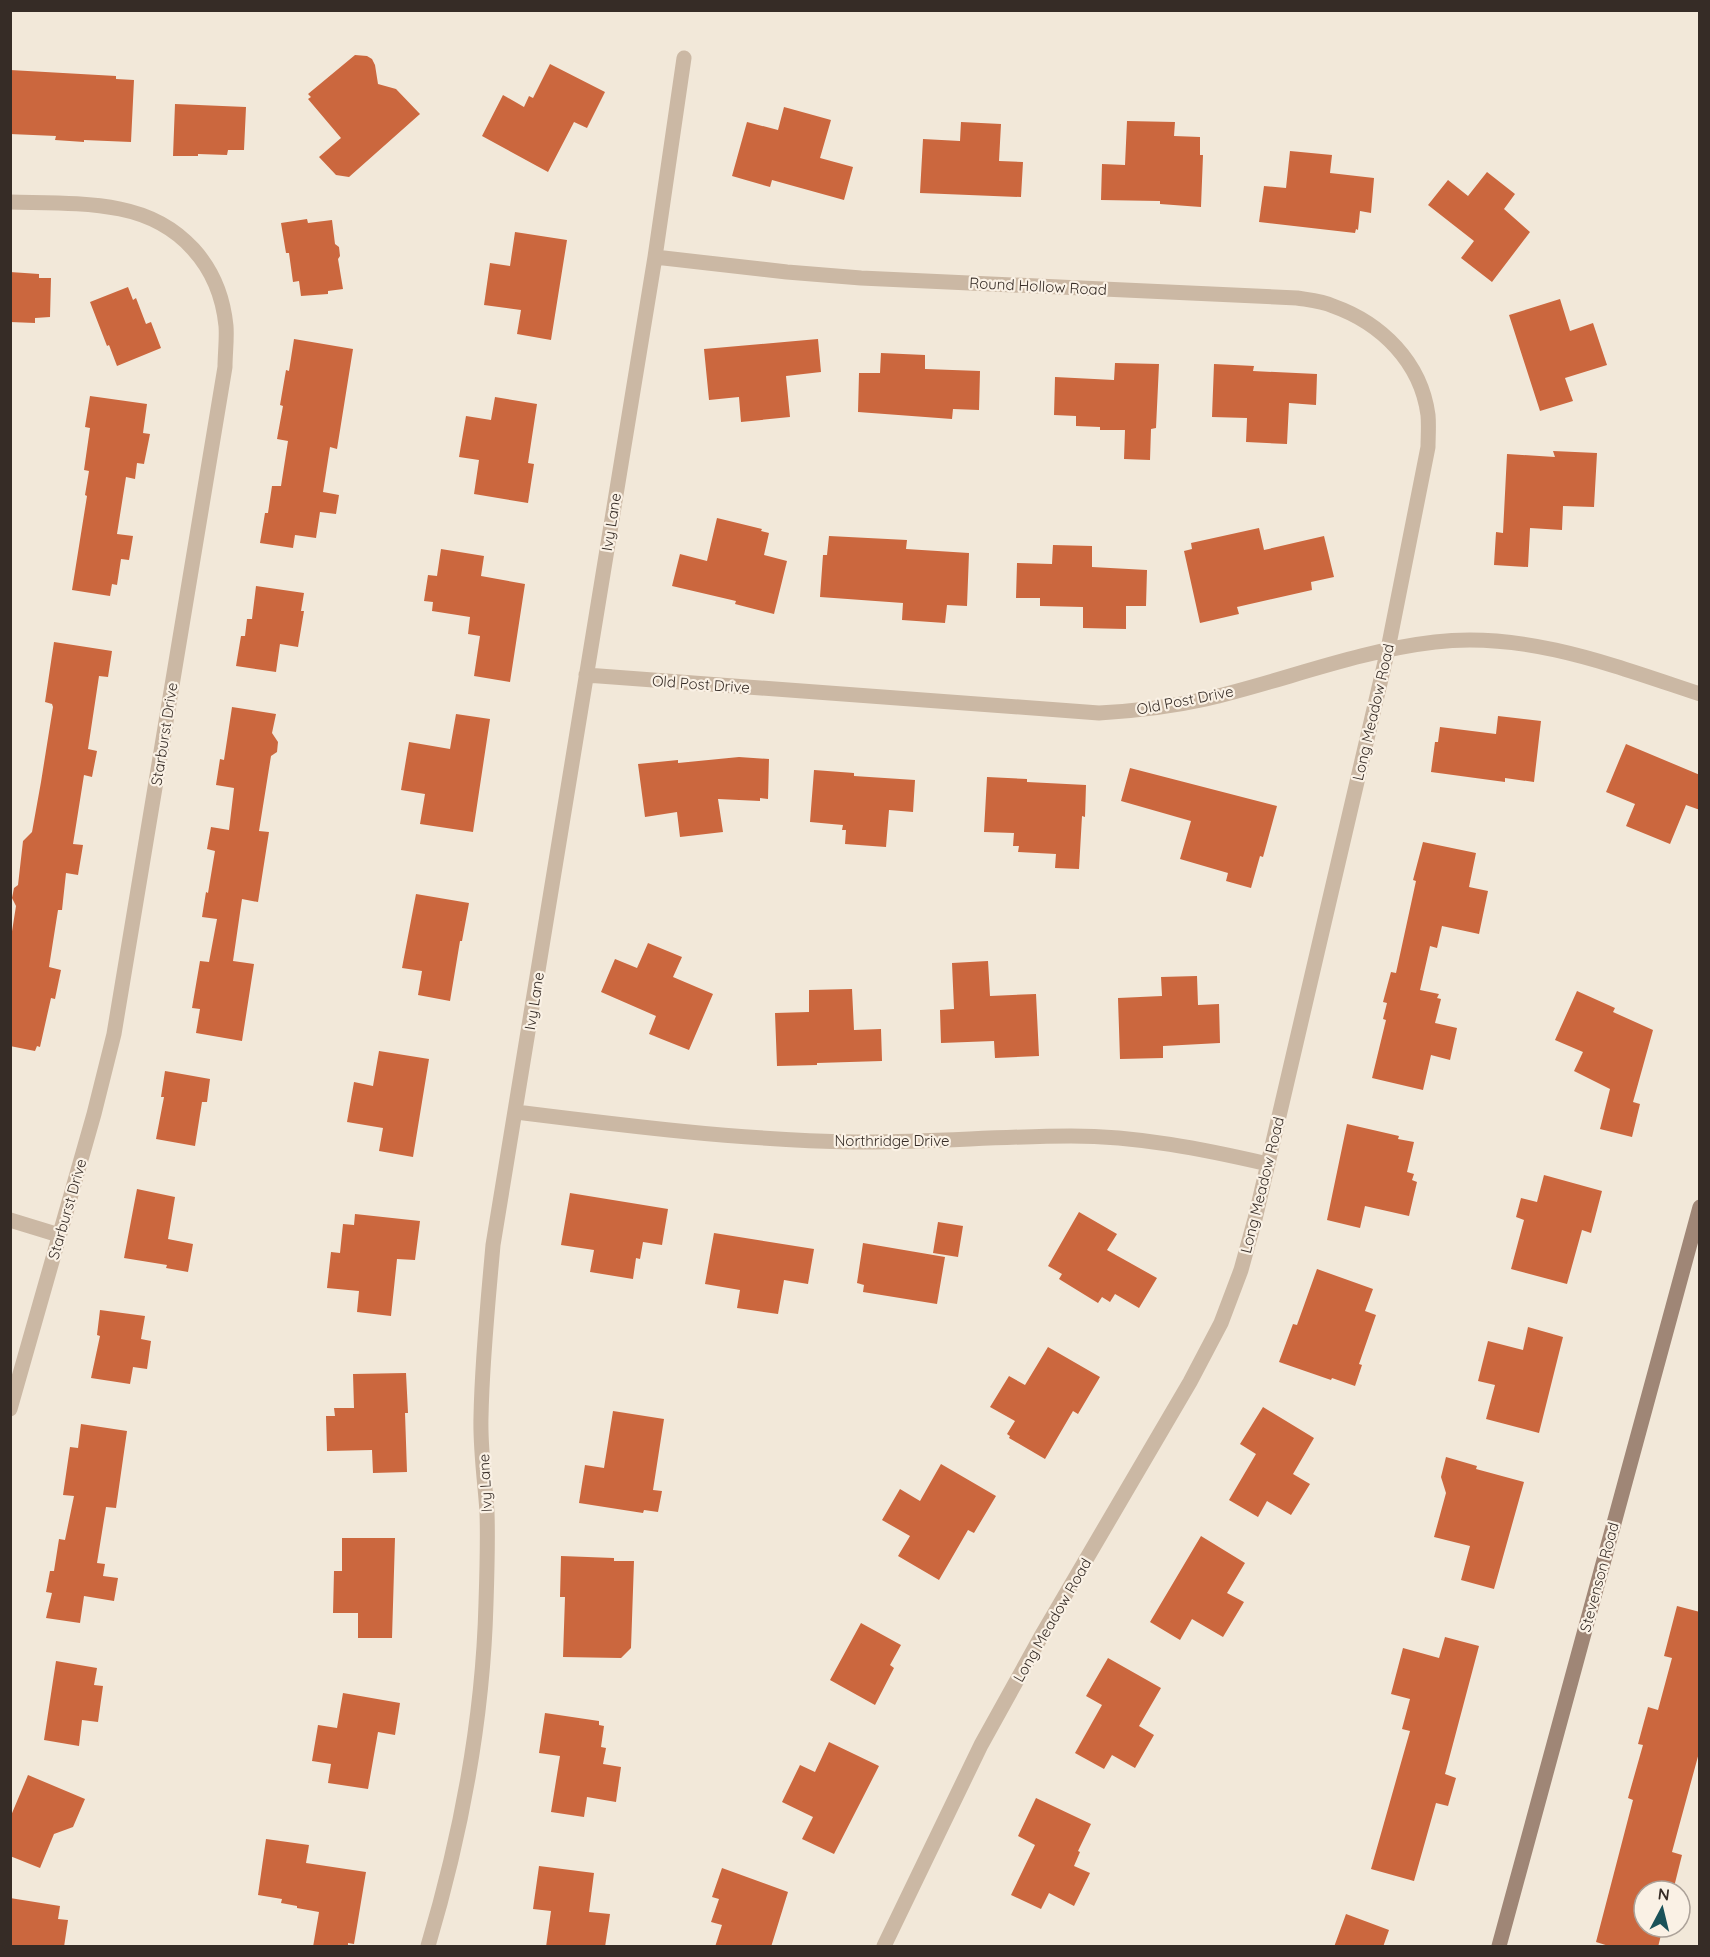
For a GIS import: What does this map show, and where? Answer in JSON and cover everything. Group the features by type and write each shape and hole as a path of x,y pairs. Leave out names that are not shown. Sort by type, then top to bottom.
{"main road":[{"name":"Stevenson Road","path":"1499,1947 1700,1207"}],"street":[{"name":"Ivy Lane","path":"428,1947 450,1870 467,1788 479,1698 486,1604 487,1516 481,1419 485,1332 493,1245 655,257 684,58"},
{"name":"Starburst Drive","path":"10,202 85,205 120,209 151,218 181,236 205,262 219,292 226,326 225,367 116,1022 94,1114 10,1409"},
{"name":"Round Hollow Road","path":"655,257 861,278 1297,298 1331,304 1354,314 1382,332 1404,355"},
{"name":"Long Meadow Road","path":"884,1947 981,1745 1043,1633 1190,1382 1221,1323 1240,1269 1268,1164 1388,650 1428,447 1428,414 1418,379 1404,355"},
{"name":"Old Post Drive","path":"586,675 1099,713 1146,710 1207,699 1388,650 1437,642 1483,640 1538,646 1600,661 1700,694"},
{"name":"Northridge Drive","path":"516,1112 757,1139 855,1142 1071,1136 1137,1139 1195,1148 1268,1164"},
{"path":"10,1220 59,1235"}],"building":[{"path":"355,55 372,59 378,84 396,89 420,114 349,177 336,175 319,157 341,138 308,99 311,97 308,94"},
{"path":"550,64 605,92 587,128 574,122 548,172 482,136 503,95 524,107 529,96 533,98"},
{"path":"10,70 116,76 116,79 134,80 131,142 84,140 84,142 55,140 56,136 10,134"},
{"path":"175,104 246,107 244,150 228,150 227,155 173,156"},
{"path":"784,107 831,120 820,158 853,167 844,200 772,180 770,187 732,176 747,122 778,130"},
{"path":"1127,121 1175,122 1174,136 1200,137 1200,155 1203,155 1201,207 1160,204 1160,201 1101,200 1102,164 1125,165"},
{"path":"961,122 1001,124 999,161 1023,162 1021,197 920,193 923,139 960,141"},
{"path":"1290,151 1332,155 1330,173 1374,178 1371,213 1360,211 1358,230 1356,229 1355,233 1259,222 1264,186 1286,188"},
{"path":"1487,172 1515,194 1504,209 1530,232 1492,282 1461,258 1474,241 1428,205 1448,180 1468,196"},
{"path":"307,219 308,223 332,220 335,244 339,247 338,259 343,289 328,291 328,294 301,296 299,281 293,282 289,253 286,253 281,223"},
{"path":"515,232 567,240 551,340 517,334 521,310 484,305 490,263 510,266"},
{"path":"10,272 39,274 39,278 51,278 50,317 35,318 35,323 10,322"},
{"path":"128,287 133,300 136,298 146,324 151,322 161,348 117,366 90,302"},
{"path":"1560,299 1570,331 1593,323 1607,365 1565,378 1573,401 1540,411 1509,315"},
{"path":"294,339 353,349 337,449 330,447 323,492 339,495 336,514 320,512 316,538 295,535 293,548 260,543 272,486 281,486 288,441 277,439 283,406 280,405"},
{"path":"818,339 821,372 786,376 790,417 741,422 739,397 709,400 704,349"},
{"path":"881,353 925,355 925,369 980,371 979,410 953,409 952,419 858,412 859,373 880,373"},
{"path":"1115,363 1159,364 1156,428 1151,429 1150,460 1124,459 1125,430 1100,430 1100,427 1076,426 1076,416 1054,415 1055,377 1114,380"},
{"path":"1214,364 1254,366 1253,371 1317,374 1316,405 1289,403 1287,444 1246,442 1247,418 1212,417"},
{"path":"90,396 147,404 143,433 150,434 144,464 137,463 135,479 126,477 117,534 133,536 129,560 121,559 117,585 112,584 110,596 72,590 87,496 85,495 89,471 84,470 90,428 85,427"},
{"path":"495,397 537,404 528,463 534,464 528,503 474,494 479,460 459,457 466,416 491,420"},
{"path":"1553,451 1597,453 1594,507 1563,506 1562,530 1530,528 1528,567 1494,565 1496,532 1503,533 1507,454 1555,457"},
{"path":"717,518 762,529 761,531 769,533 764,555 787,561 774,614 735,604 736,601 672,586 680,554 707,561"},
{"path":"1259,528 1264,550 1324,536 1334,577 1311,582 1312,590 1237,607 1239,614 1200,623 1184,551 1192,549 1191,543"},
{"path":"829,536 907,540 906,549 969,553 967,606 947,605 945,623 902,620 903,603 820,597 823,555 827,555"},
{"path":"1053,545 1092,546 1092,567 1147,570 1146,606 1126,606 1126,629 1083,628 1083,607 1040,606 1040,598 1016,598 1017,563 1052,564"},
{"path":"441,549 484,556 481,576 525,584 510,682 474,676 480,636 468,634 470,617 432,611 433,602 424,601 428,575 437,576"},
{"path":"256,586 304,593 301,611 304,611 298,647 280,644 276,672 236,666 241,636 245,636 247,619 252,619"},
{"path":"54,642 112,651 108,677 99,676 88,749 97,751 92,777 84,775 73,844 83,845 78,875 66,873 62,910 58,910 49,967 61,970 55,999 51,998 40,1047 37,1046 35,1051 10,1046 10,944 16,906 12,898 14,888 18,885 23,841 32,832 41,782 53,707 52,704 45,702"},
{"path":"232,707 276,714 272,733 278,742 277,752 271,756 259,831 269,832 258,902 242,899 233,961 254,964 242,1041 196,1033 200,1009 192,1008 200,961 209,962 217,919 202,917 215,851 207,849 211,827 229,830 234,788 216,785 220,759 224,760"},
{"path":"456,714 490,719 473,832 420,824 425,794 401,790 409,742 450,749"},
{"path":"1498,716 1541,721 1534,782 1505,778 1505,782 1431,772 1435,742 1438,742 1440,727 1496,734"},
{"path":"1626,744 1700,775 1700,810 1686,805 1670,844 1626,826 1635,804 1606,792"},
{"path":"739,757 769,759 768,799 760,798 760,801 718,799 723,832 680,837 677,812 645,817 638,764"},
{"path":"1130,768 1277,806 1263,857 1260,856 1251,888 1226,881 1228,873 1180,859 1191,821 1121,801"},
{"path":"814,770 854,773 854,776 915,780 913,812 889,810 886,847 845,844 846,830 842,830 843,825 810,822"},
{"path":"987,777 1086,785 1079,869 1055,868 1056,854 1018,852 1019,846 1013,846 1014,833 984,832"},
{"path":"1423,842 1476,853 1469,887 1488,891 1479,934 1442,926 1437,948 1430,946 1420,990 1439,994 1437,998 1441,999 1435,1023 1457,1028 1450,1060 1431,1055 1423,1090 1372,1078 1386,1020 1383,1019 1387,1003 1383,1002 1391,972 1396,973 1416,881 1413,880"},
{"path":"416,894 469,903 450,1001 418,995 422,971 402,968"},
{"path":"648,943 682,957 673,977 713,994 689,1050 649,1034 656,1016 601,992 615,959 637,968"},
{"path":"988,961 990,996 1036,994 1039,1056 995,1058 994,1041 941,1043 940,1010 954,1009 952,963"},
{"path":"1197,976 1198,1005 1219,1004 1220,1043 1163,1046 1163,1058 1120,1059 1118,998 1162,996 1161,977"},
{"path":"852,989 854,1030 881,1029 882,1061 777,1066 775,1013 809,1012 809,990"},
{"path":"1577,991 1615,1008 1613,1012 1653,1030 1633,1102 1640,1104 1632,1137 1600,1129 1610,1089 1574,1071 1583,1052 1555,1040"},
{"path":"379,1051 429,1059 413,1157 379,1151 383,1128 347,1122 354,1082 373,1086"},
{"path":"165,1071 210,1079 207,1102 202,1102 195,1146 156,1139 164,1097 161,1097"},
{"path":"1347,1124 1399,1136 1398,1139 1414,1142 1407,1172 1414,1174 1412,1180 1417,1182 1409,1216 1365,1206 1360,1228 1327,1220"},
{"path":"1544,1175 1602,1191 1591,1233 1582,1230 1567,1284 1511,1269 1524,1220 1516,1217 1521,1198 1537,1202"},
{"path":"137,1189 175,1197 168,1239 193,1244 188,1272 166,1268 167,1265 124,1258"},
{"path":"570,1193 668,1209 662,1245 643,1242 640,1259 636,1258 633,1279 590,1272 594,1250 561,1245"},
{"path":"1079,1212 1117,1234 1107,1250 1157,1278 1139,1308 1115,1294 1110,1302 1102,1297 1098,1303 1059,1279 1062,1274 1048,1266"},
{"path":"355,1214 420,1221 415,1260 397,1259 391,1316 357,1312 359,1291 327,1288 331,1252 340,1253 343,1224 354,1225"},
{"path":"938,1222 963,1226 958,1257 933,1253"},
{"path":"714,1233 814,1249 808,1284 784,1280 778,1314 737,1308 740,1290 705,1284"},
{"path":"863,1243 945,1257 937,1304 863,1292 864,1285 857,1283"},
{"path":"1317,1269 1373,1289 1365,1311 1376,1315 1359,1364 1362,1365 1355,1386 1279,1362 1293,1324 1297,1325"},
{"path":"100,1310 145,1316 141,1339 151,1341 147,1369 133,1367 130,1384 91,1378 100,1336 97,1335"},
{"path":"1528,1327 1563,1337 1539,1433 1486,1419 1495,1385 1478,1381 1488,1341 1523,1350"},
{"path":"1048,1347 1100,1377 1078,1414 1073,1411 1045,1459 1009,1438 1007,1434 1015,1421 990,1407 1009,1376 1025,1385"},
{"path":"406,1373 407,1472 373,1473 372,1450 327,1451 326,1416 335,1416 334,1408 354,1408 353,1374"},
{"path":"1263,1407 1314,1438 1293,1474 1310,1484 1291,1515 1267,1501 1258,1517 1229,1500 1256,1454 1240,1444"},
{"path":"613,1411 664,1419 653,1490 662,1491 658,1512 644,1510 643,1513 579,1503 585,1465 604,1468"},
{"path":"81,1424 127,1431 116,1508 106,1507 97,1563 105,1564 103,1576 118,1578 114,1601 84,1596 80,1623 46,1618 52,1593 46,1592 50,1571 54,1571 59,1539 65,1540 74,1496 63,1495 70,1447 78,1448"},
{"path":"1446,1457 1477,1466 1476,1469 1524,1482 1494,1589 1461,1580 1470,1546 1434,1537 1446,1493 1441,1477"},
{"path":"941,1464 996,1496 974,1533 968,1530 939,1580 898,1556 910,1536 882,1520 900,1489 920,1501"},
{"path":"1201,1536 1245,1563 1227,1593 1244,1602 1223,1637 1192,1619 1180,1640 1150,1622"},
{"path":"342,1538 395,1538 392,1638 358,1638 358,1613 333,1613 334,1571 342,1571"},
{"path":"561,1556 634,1561 631,1648 621,1658 563,1657 565,1597 560,1597"},
{"path":"1677,1606 1700,1612 1700,1749 1672,1852 1682,1855 1676,1879 1632,1879 1632,1939 1660,1939 1658,1947 1612,1947 1596,1942 1633,1800 1628,1798 1643,1745 1638,1744 1648,1707 1658,1710 1672,1658 1664,1656"},
{"path":"861,1623 901,1645 890,1665 894,1668 875,1705 830,1680"},
{"path":"1445,1637 1479,1646 1445,1774 1456,1778 1448,1806 1436,1803 1414,1881 1371,1869 1410,1731 1402,1729 1410,1699 1391,1694 1403,1648 1439,1658"},
{"path":"1108,1658 1161,1688 1139,1726 1154,1735 1135,1768 1112,1755 1104,1769 1075,1753 1102,1705 1086,1696"},
{"path":"56,1661 97,1668 94,1685 103,1686 98,1722 82,1720 79,1746 44,1740"},
{"path":"343,1693 400,1703 395,1735 378,1732 368,1789 328,1783 331,1764 312,1761 318,1725 337,1728"},
{"path":"545,1713 599,1721 599,1725 604,1726 601,1747 606,1748 603,1764 621,1767 616,1802 587,1797 584,1817 551,1812 560,1756 539,1753"},
{"path":"829,1742 879,1766 834,1854 802,1839 813,1817 782,1802 800,1765 815,1772"},
{"path":"28,1775 85,1799 73,1827 54,1834 40,1868 10,1856 10,1818"},
{"path":"1036,1798 1091,1824 1078,1851 1080,1852 1074,1866 1090,1873 1074,1906 1049,1893 1041,1909 1011,1895 1035,1845 1018,1836"},
{"path":"266,1839 309,1845 306,1863 366,1872 354,1944 348,1943 348,1947 313,1947 319,1912 281,1903 282,1899 258,1895"},
{"path":"539,1866 594,1873 589,1912 610,1914 605,1947 546,1947 551,1911 533,1909"},
{"path":"722,1868 788,1892 771,1947 715,1947 722,1925 711,1922 719,1899 712,1897"},
{"path":"10,1898 60,1906 58,1919 68,1920 64,1947 10,1947"},
{"path":"1346,1914 1389,1930 1383,1947 1334,1947"}]}
